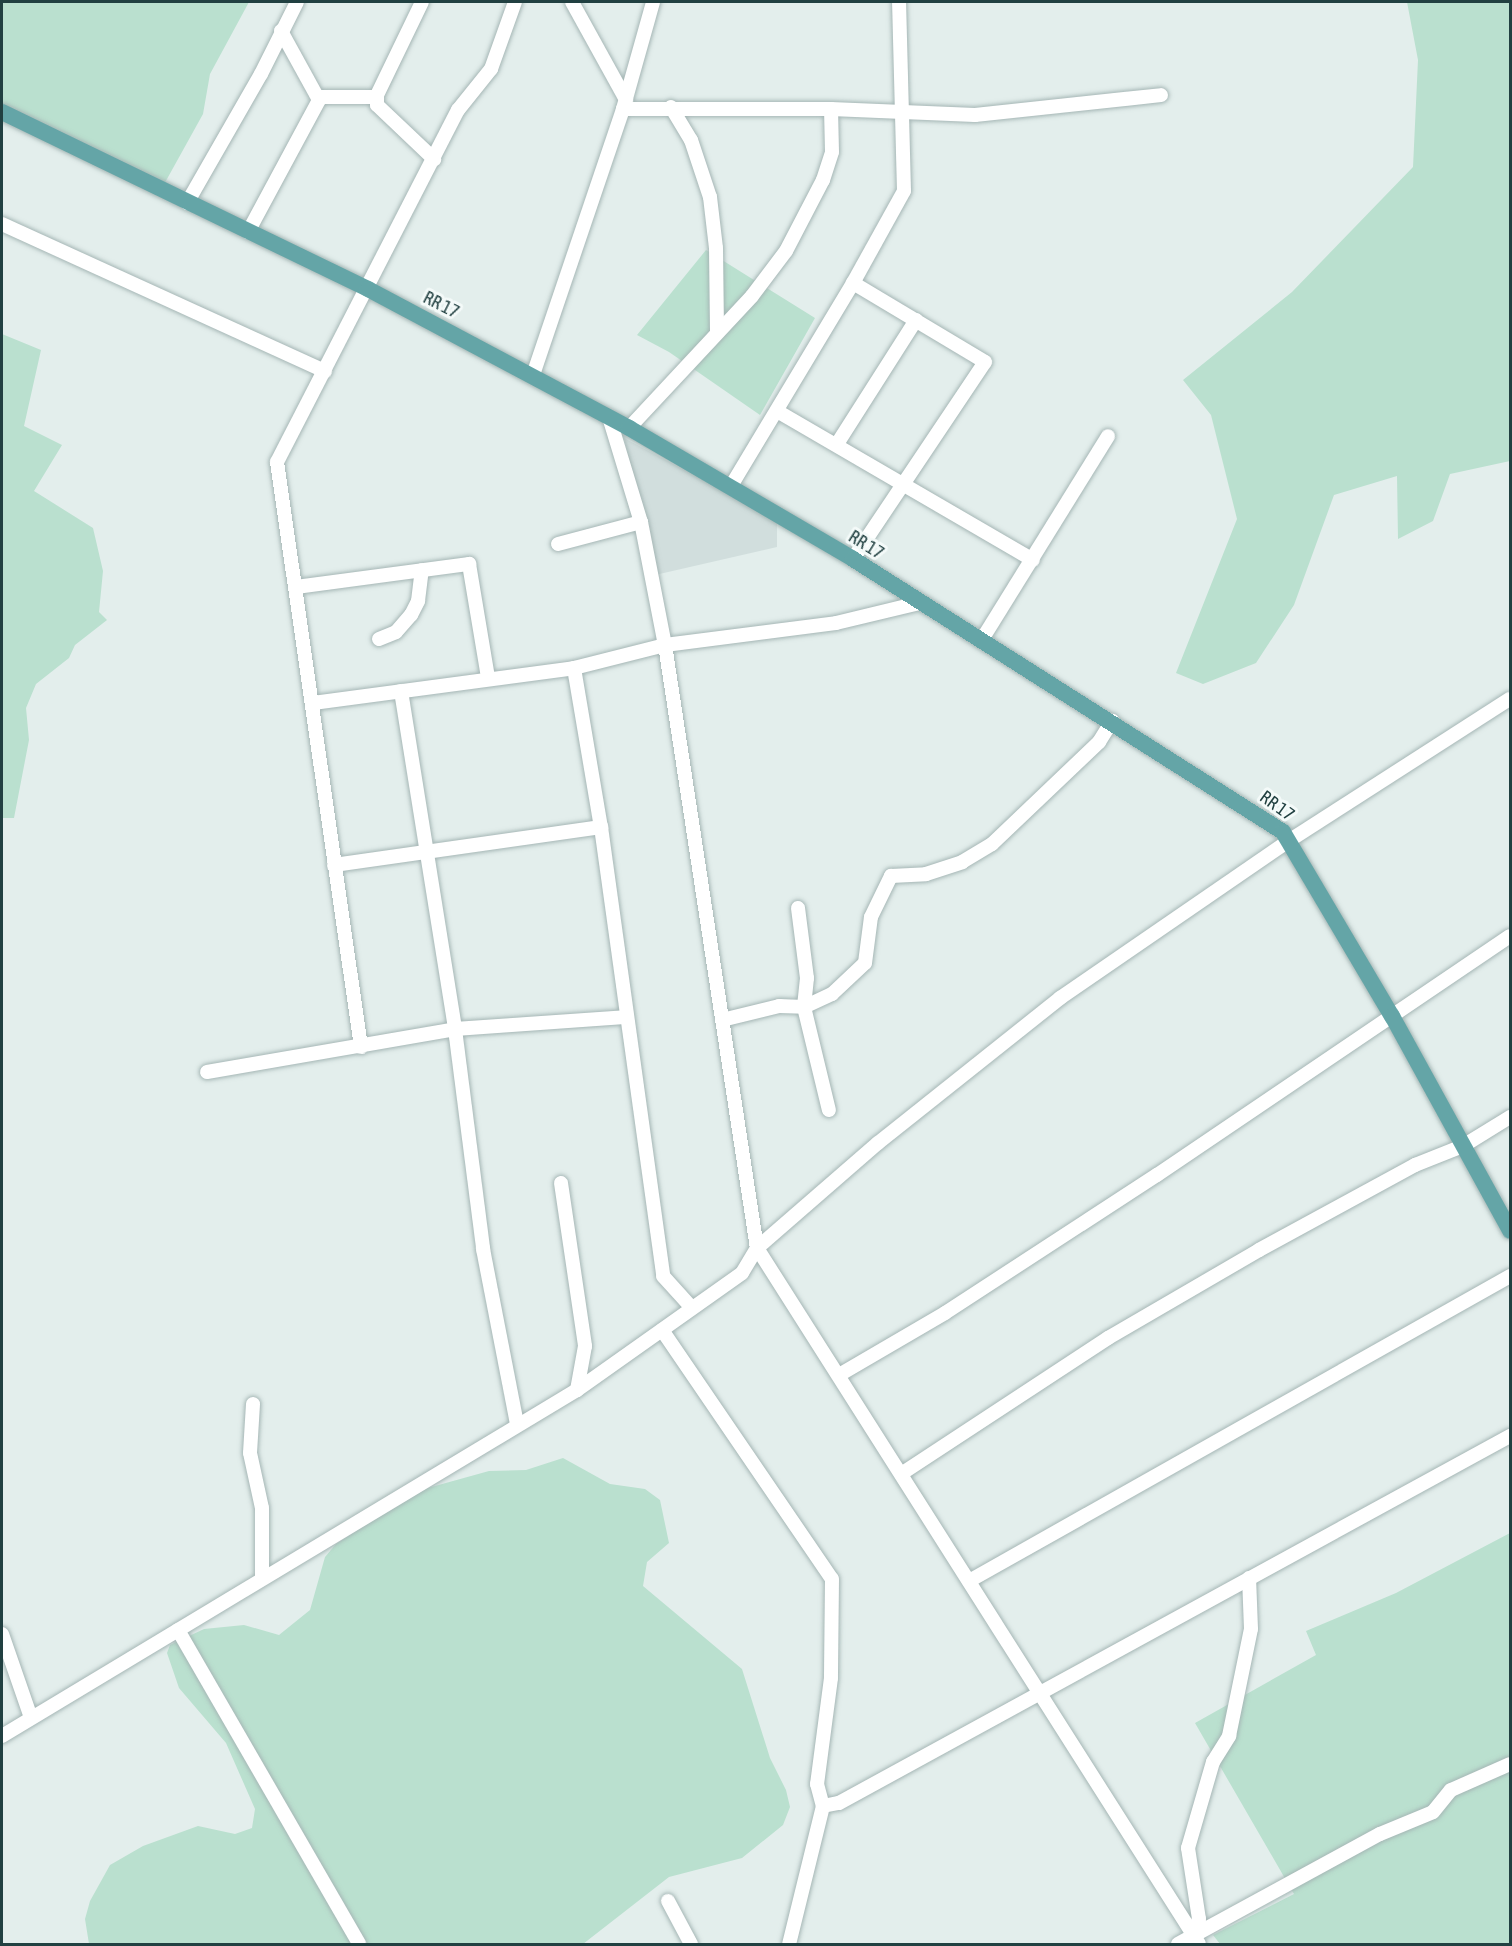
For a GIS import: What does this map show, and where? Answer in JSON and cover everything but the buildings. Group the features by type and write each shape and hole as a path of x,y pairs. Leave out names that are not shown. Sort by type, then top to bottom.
{"main road":[{"name":"RR 17","path":"2,112 368,289 629,428 853,559 919,603 1112,721 1290,840 1392,1016 1510,1231"}],"street":[{"path":"187,203 261,74 297,2"},
{"path":"422,2 377,97 377,105 434,159"},
{"path":"361,1047 277,462 368,289 458,110 491,69 515,2"},
{"path":"572,2 625,105"},
{"path":"533,375 625,105 653,2"},
{"path":"731,486 853,283 903,192 899,2"},
{"path":"280,32 319,97"},
{"path":"625,105 831,109 903,114 975,115 1161,95"},
{"path":"319,97 377,97"},
{"path":"248,232 319,97"},
{"path":"671,107 691,140 710,197 716,249 717,332"},
{"path":"629,428 752,296 786,251 823,180 832,152 831,109"},
{"path":"2,224 325,371"},
{"path":"853,283 985,362 853,559"},
{"path":"837,444 916,320"},
{"path":"777,411 1033,560"},
{"path":"609,417 641,522 665,645 757,1248 1196,1940"},
{"path":"981,641 1108,436"},
{"path":"558,544 641,522"},
{"path":"296,587 469,564 488,678"},
{"path":"379,639 396,632 411,615 419,597 422,570"},
{"path":"313,703 574,668 665,645 836,623 919,603"},
{"path":"574,668 601,827 663,1276 692,1308"},
{"path":"400,691 455,1029 483,1249 517,1424"},
{"path":"2,1736 30,1715 178,1630 577,1390 742,1273 757,1248 878,1143 1060,998 1290,840 1510,699"},
{"path":"722,1020 779,1006 804,1007 832,994 865,963 871,917 891,876 926,874 963,862 992,844 1099,742 1112,721"},
{"path":"334,865 601,827"},
{"path":"798,908 807,978 804,1007 829,1110"},
{"path":"839,1375 945,1313 1148,1181 1510,936"},
{"path":"207,1072 455,1029 626,1017"},
{"path":"901,1474 1108,1338 1415,1165 1464,1146 1510,1117"},
{"path":"561,1184 585,1346 577,1390"},
{"path":"969,1581 1510,1276"},
{"path":"662,1330 832,1579 831,1678 817,1784 823,1806 789,1944"},
{"path":"253,1404 250,1453 262,1508 262,1578"},
{"path":"823,1806 839,1803 1510,1436"},
{"path":"1196,1940 1199,1919 1188,1848 1213,1762 1229,1736 1251,1629 1249,1578"},
{"path":"178,1630 359,1944"},
{"path":"2,1634 30,1715"},
{"path":"1178,1944 1196,1940 1380,1834 1433,1812 1451,1790 1510,1764"},
{"path":"668,1901 691,1944"}],"shaded area":[{"path":"624,438 756,508 777,523 777,547 655,575"}],"green space":[{"path":"2,2 249,2 210,74 203,114 162,188 2,105"},
{"path":"1407,2 1510,2 1510,461 1450,474 1433,521 1398,539 1397,476 1334,495 1294,605 1256,663 1203,684 1176,673 1237,519 1211,415 1183,380 1292,292 1413,167 1418,60"},
{"path":"706,250 815,318 760,415 669,352 637,335"},
{"path":"2,334 41,350 24,426 62,445 34,491 93,528 103,571 99,612 107,620 75,645 69,658 36,684 26,708 29,740 14,818 2,818"},
{"path":"563,1458 610,1484 645,1489 660,1500 669,1543 647,1562 643,1586 742,1669 770,1758 786,1790 790,1807 783,1825 742,1858 669,1877 583,1944 89,1944 85,1919 90,1901 110,1865 143,1846 198,1826 235,1834 252,1828 255,1809 226,1743 179,1688 167,1653 170,1645 204,1629 244,1625 279,1635 310,1610 325,1557 336,1544 417,1491 489,1471 526,1470"},
{"path":"1510,1533 1510,1944 1220,1944 1213,1935 1294,1894 1195,1723 1316,1655 1306,1631 1396,1593"}]}
